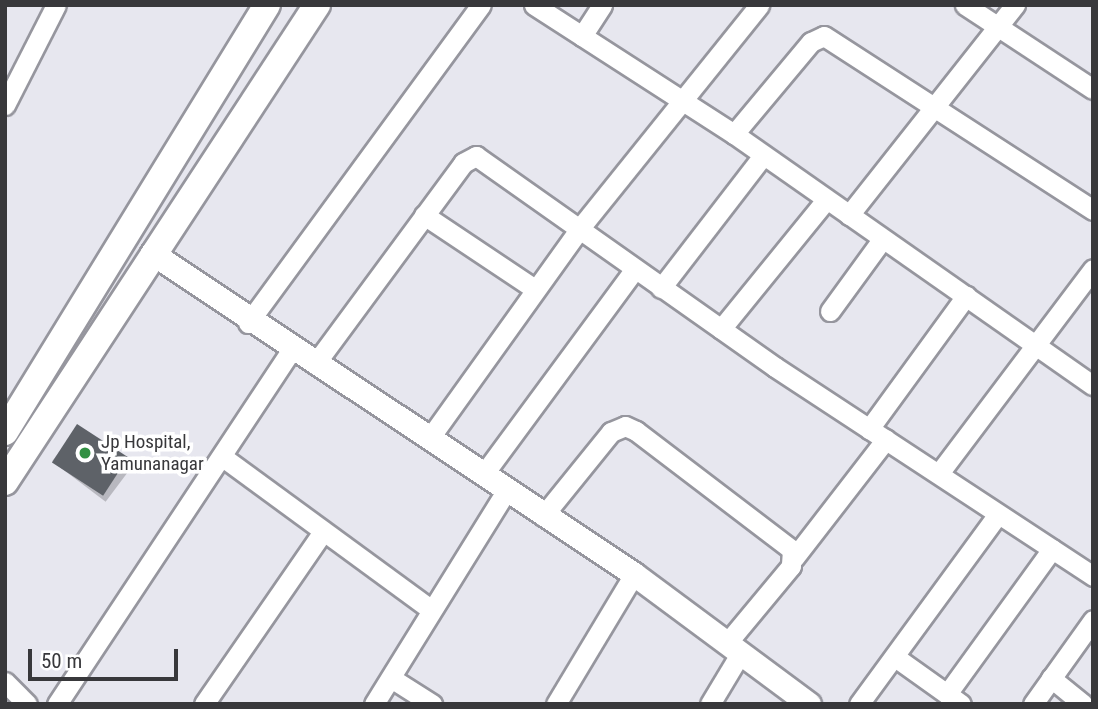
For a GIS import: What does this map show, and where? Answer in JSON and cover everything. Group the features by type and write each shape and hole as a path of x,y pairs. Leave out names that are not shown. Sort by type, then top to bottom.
{"main road":[{"path":"5,432 267,5"},
{"path":"5,482 152,253 317,5"}],"street":[{"path":"5,104 56,5"},
{"path":"248,323 481,5"},
{"path":"534,5 682,103 734,134 762,157 849,215 881,241 966,296 1093,385"},
{"path":"582,36 602,5"},
{"path":"429,439 580,228 759,5"},
{"path":"965,5 996,28 1093,89"},
{"path":"849,215 929,106 1015,5"},
{"path":"734,134 811,42 824,36 1093,210"},
{"path":"315,363 463,163 476,156 721,329 1093,576"},
{"path":"661,288 762,157"},
{"path":"721,329 826,200"},
{"path":"424,215 535,289"},
{"path":"830,311 881,241"},
{"path":"152,253 248,323 315,363 634,574 809,704"},
{"path":"940,472 1093,269"},
{"path":"483,475 635,270"},
{"path":"710,704 733,649 878,434 966,296"},
{"path":"57,704 224,458 292,349"},
{"path":"543,516 611,432 625,426 788,544 794,558"},
{"path":"224,458 322,533 430,609"},
{"path":"374,704 430,609 506,491"},
{"path":"859,704 998,514"},
{"path":"204,704 322,533"},
{"path":"895,657 954,699 1052,549"},
{"path":"556,704 634,574"},
{"path":"1033,704 1093,620"},
{"path":"391,678 432,704"},
{"path":"1051,678 1083,704"},
{"path":"5,682 27,704"}],"building":[{"path":"77,424 128,457 103,496 52,463"}],"place":[{"name":"Jp Hospital, Yamunanagar","path":"85,453"}]}
